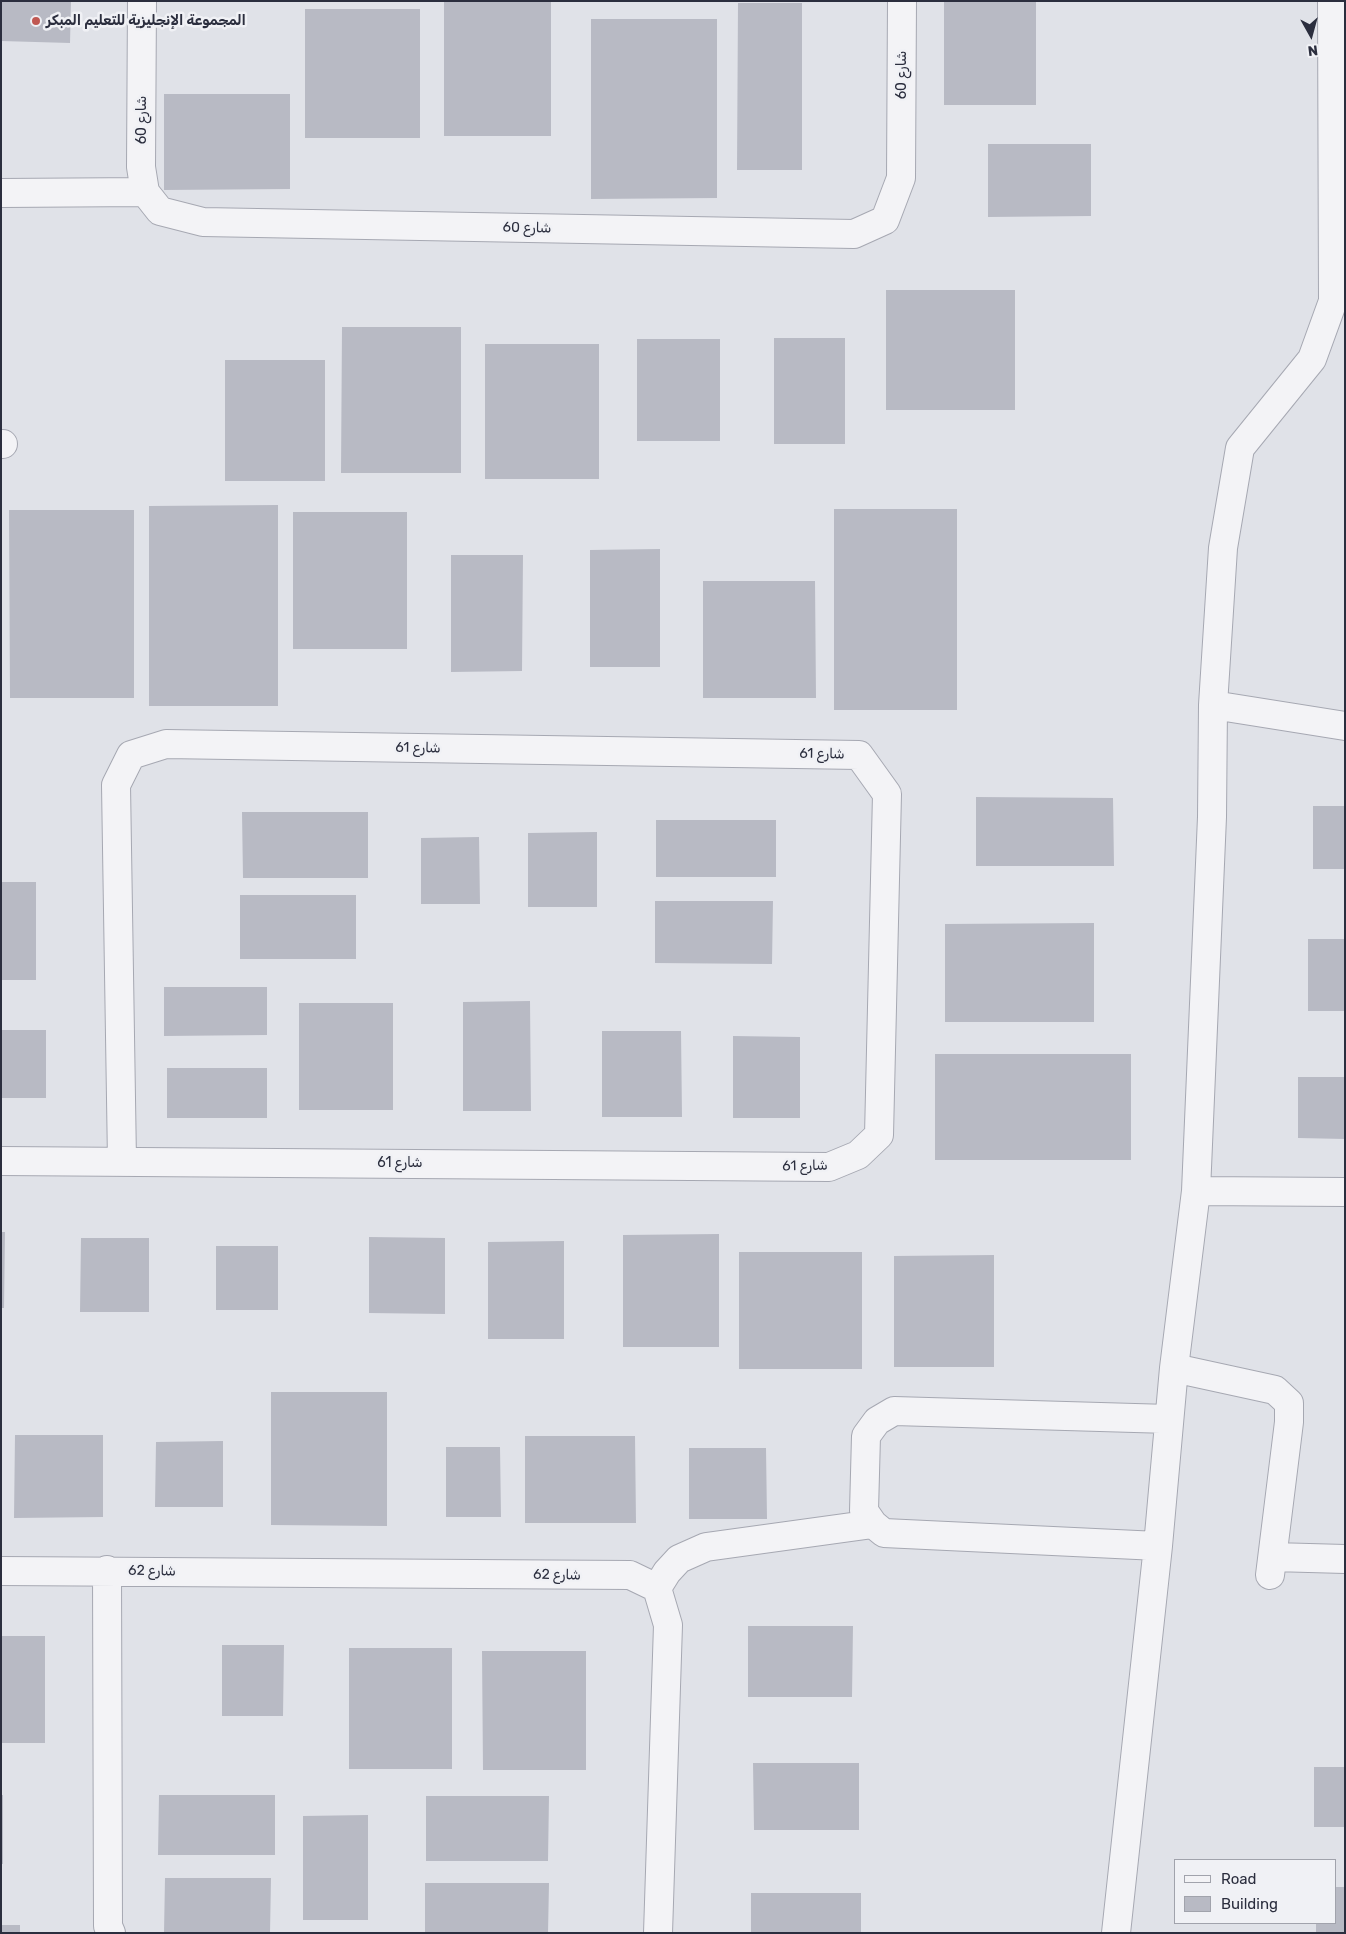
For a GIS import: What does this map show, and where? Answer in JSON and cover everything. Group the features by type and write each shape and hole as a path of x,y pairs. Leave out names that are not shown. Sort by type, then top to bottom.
{"street":[{"name":"شارع 60","path":"142,1 141,167 145,192 160,211 203,222 854,234 885,220 901,178 902,1"},
{"path":"1116,1933 1158,1546 1174,1368 1196,1190 1212,817 1213,705 1223,548 1240,448 1312,359 1339,300 1332,1"},
{"path":"1,193 145,192"},
{"path":"1213,705 1345,726"},
{"name":"شارع 61","path":"1,1161 829,1167 858,1156 879,1135 887,794 859,755 166,744 130,755 116,785 122,1161"},
{"path":"1196,1190 1345,1192"},
{"path":"1174,1368 1276,1390 1289,1403 1290,1422 1272,1566 1345,1559"},
{"path":"1158,1546 884,1533 873,1524 864,1512 866,1436 876,1421 894,1411 1169,1419"},
{"path":"658,1933 668,1625 657,1588 667,1572 679,1559 706,1547 873,1524"},
{"path":"107,1570 108,1926 111,1933"},
{"name":"شارع 62","path":"1,1571 107,1570 630,1576 657,1588"}],"building":[{"name":"المجموعة الإنجليزية للتعليم المبكر","path":"1,1 71,1 70,43 1,41"},
{"path":"444,1 551,1 551,136 444,136"},
{"path":"944,1 1036,1 1036,105 944,105"},
{"path":"738,3 802,3 802,170 737,170"},
{"path":"305,9 420,9 420,138 305,138"},
{"path":"591,19 717,19 717,198 591,199"},
{"path":"164,94 290,94 290,189 164,190"},
{"path":"988,144 1091,144 1091,216 988,217"},
{"path":"886,290 1015,290 1015,410 886,410"},
{"path":"342,327 461,327 461,473 341,473"},
{"path":"774,338 845,338 845,444 774,444"},
{"path":"637,339 720,339 720,441 637,441"},
{"path":"485,344 599,344 599,479 485,479"},
{"path":"225,360 325,360 325,481 225,481"},
{"path":"278,505 278,706 149,706 149,506"},
{"path":"834,509 957,509 957,710 834,710"},
{"path":"9,510 134,510 134,698 10,698"},
{"path":"293,512 407,512 407,649 293,649"},
{"path":"660,549 660,667 590,667 590,550"},
{"path":"451,555 523,555 522,671 451,672"},
{"path":"703,581 815,581 816,698 703,698"},
{"path":"976,797 1113,798 1114,866 976,866"},
{"path":"1313,806 1345,806 1345,869 1313,869"},
{"path":"242,812 368,812 368,878 243,878"},
{"path":"656,820 776,820 776,877 656,877"},
{"path":"597,832 597,907 528,907 528,833"},
{"path":"479,837 480,904 421,904 421,838"},
{"path":"1,882 36,882 36,980 1,980"},
{"path":"240,895 356,895 356,959 240,959"},
{"path":"655,901 773,901 772,964 655,963"},
{"path":"1094,923 1094,1022 945,1022 945,924"},
{"path":"1308,939 1345,939 1345,1011 1308,1011"},
{"path":"164,987 267,987 267,1035 164,1036"},
{"path":"530,1001 531,1111 463,1111 463,1002"},
{"path":"299,1003 393,1003 393,1110 299,1110"},
{"path":"1,1030 46,1030 46,1098 1,1098"},
{"path":"602,1031 681,1031 682,1117 602,1117"},
{"path":"733,1036 800,1037 800,1118 733,1118"},
{"path":"935,1054 1131,1054 1131,1160 935,1160"},
{"path":"167,1068 267,1068 267,1118 167,1118"},
{"path":"1298,1077 1345,1077 1345,1139 1298,1138"},
{"path":"1,1232 5,1232 4,1308 1,1308"},
{"path":"719,1234 719,1347 623,1347 623,1235"},
{"path":"369,1237 445,1238 445,1314 369,1313"},
{"path":"81,1238 149,1238 149,1312 80,1312"},
{"path":"564,1241 564,1339 488,1339 488,1242"},
{"path":"216,1246 278,1246 278,1310 216,1310"},
{"path":"739,1252 862,1252 862,1369 739,1369"},
{"path":"994,1255 994,1367 894,1367 894,1256"},
{"path":"271,1392 387,1392 387,1526 271,1525"},
{"path":"15,1435 103,1435 103,1517 14,1518"},
{"path":"525,1436 635,1436 636,1523 525,1523"},
{"path":"223,1441 223,1507 155,1507 156,1442"},
{"path":"446,1447 500,1447 501,1517 446,1517"},
{"path":"689,1448 766,1448 767,1519 689,1519"},
{"path":"748,1626 853,1626 852,1697 748,1697"},
{"path":"1,1636 45,1636 45,1743 1,1743"},
{"path":"222,1645 284,1645 283,1716 222,1716"},
{"path":"349,1648 452,1648 452,1769 349,1769"},
{"path":"482,1651 586,1651 586,1770 483,1770"},
{"path":"753,1763 859,1763 859,1830 754,1830"},
{"path":"1314,1767 1345,1767 1345,1827 1314,1827"},
{"path":"1,1795 3,1795 3,1864 1,1864"},
{"path":"159,1795 275,1795 275,1855 158,1855"},
{"path":"426,1796 549,1796 548,1861 426,1861"},
{"path":"368,1815 368,1920 303,1920 303,1816"},
{"path":"165,1878 271,1878 270,1933 164,1933"},
{"path":"425,1883 549,1883 548,1933 425,1933"},
{"path":"1336,1887 1345,1887 1345,1933 1316,1933 1316,1924 1336,1924"},
{"path":"751,1893 861,1893 861,1933 751,1933"},
{"path":"1,1925 20,1925 20,1933 1,1933"}],"place":[{"name":"المجموعة الإنجليزية للتعليم المبكر","path":"36,21"}]}
